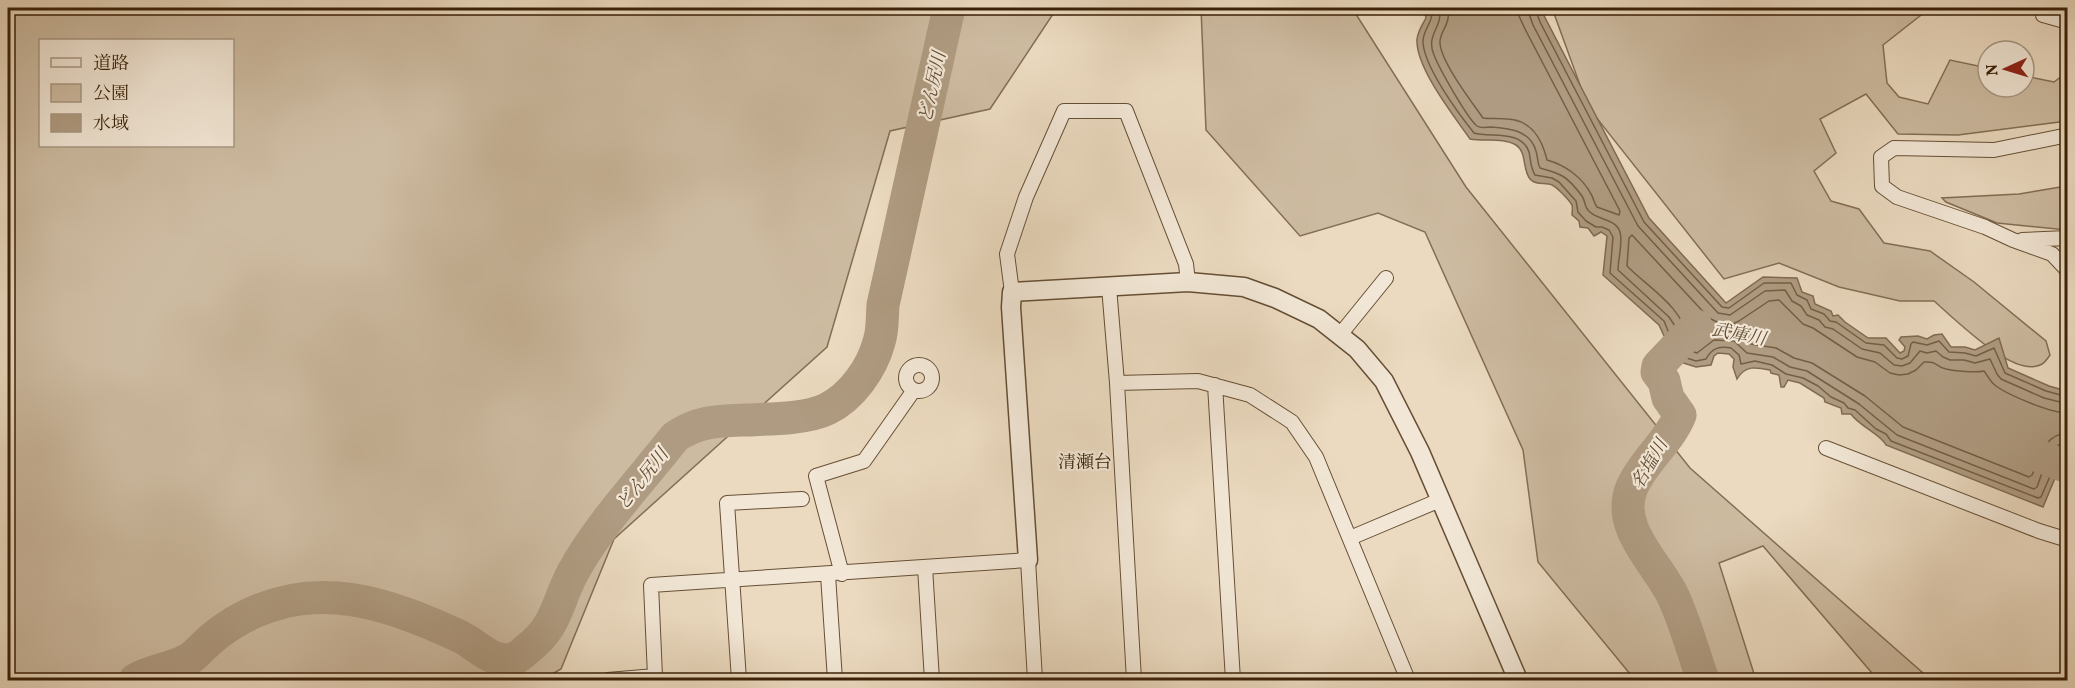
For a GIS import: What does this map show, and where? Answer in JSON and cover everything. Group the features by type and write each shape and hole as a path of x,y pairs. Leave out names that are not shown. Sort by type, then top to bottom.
{"street":[{"path":"2043,8 2043,15 2067,22"},
{"path":"1035,681 1011,307 1012,292 1007,254 1026,197 1064,111 1126,111 1186,264 1188,282"},
{"path":"2067,135 1994,150 1894,148 1881,157 1882,186 1897,197 1985,226 2013,240 2052,254 2067,271"},
{"path":"2013,240 2067,238"},
{"path":"1340,336 1386,278"},
{"path":"1012,292 1188,282 1244,286 1318,319 1357,350 1384,381 1420,452 1518,681"},
{"path":"1109,287 1117,383 1134,681"},
{"path":"1117,383 1198,381 1250,395 1292,422 1316,457 1408,681"},
{"path":"1215,385 1233,681"},
{"path":"835,681 835,574 816,476 864,461 914,390"},
{"path":"1826,448 2067,540"},
{"path":"739,681 727,503 802,499"},
{"path":"1350,538 1440,500"},
{"path":"608,681 655,676 651,585 1028,560"},
{"path":"925,567 932,681"}],"green space":[{"path":"8,8 1057,8 990,109 890,131 827,347 614,539 561,669 542,680 8,680"},
{"path":"1201,8 1352,8 1466,187 1690,468 1931,680 1878,680 1763,546 1719,563 1756,680 1635,680 1538,562 1523,450 1425,232 1378,213 1300,236 1206,130"},
{"path":"1552,8 1930,8 1883,45 1887,83 1899,97 1928,104 1950,60 1976,65 1976,99 2036,99 2036,78 2054,82 2067,72 2067,121 1958,135 1898,134 1866,94 1820,119 1836,153 1814,171 1831,201 1859,209 1884,243 1930,251 1974,282 2046,341 2050,355 2040,365 2029,367 2015,363 1984,344 1934,301 1900,301 1839,287 1779,263 1724,279 1588,107"},
{"path":"2067,186 2067,230 1997,223 1946,202 1942,198 2019,194"}],"water":[{"path":"1424,8 1540,8 1649,218 1726,303 1763,277 1797,278 1802,292 1813,296 1815,304 1831,311 1833,316 1838,315 1868,338 1886,338 1900,353 1905,347 1899,340 1901,337 1918,336 1927,339 1942,334 1951,347 1975,350 1999,338 2008,368 2049,386 2067,391 2067,449 2043,507 1886,445 1851,414 1842,414 1841,408 1825,402 1824,398 1800,383 1788,380 1784,387 1781,387 1779,375 1771,373 1770,370 1747,369 1737,379 1733,367 1734,359 1729,354 1718,353 1714,356 1711,365 1696,367 1669,360 1663,352 1665,338 1659,325 1603,275 1607,236 1601,232 1594,236 1588,228 1580,227 1579,221 1572,215 1572,205 1560,191 1552,185 1530,179 1522,152 1516,145 1499,140 1470,139 1455,118 1429,77 1418,50 1417,39 1426,18"}],"waterway":[{"name":"どん尻川","path":"135,680 189,659 217,634 242,618 270,606 297,599 325,597 378,605 459,636 492,657 507,660 516,657 544,633 555,615 582,556 620,504 675,437 708,423 809,415 827,409 845,397 860,381 876,352 882,328 883,305 949,8"},
{"name":"名塩川","path":"1696,326 1658,366 1657,372 1664,381 1668,398 1680,415 1670,434 1637,477 1628,502 1633,530 1672,594 1703,680"},
{"name":"武庫川","path":"2020,449 2068,467"}],"district":[{"name":"清瀬台","path":"1085,462"}]}
